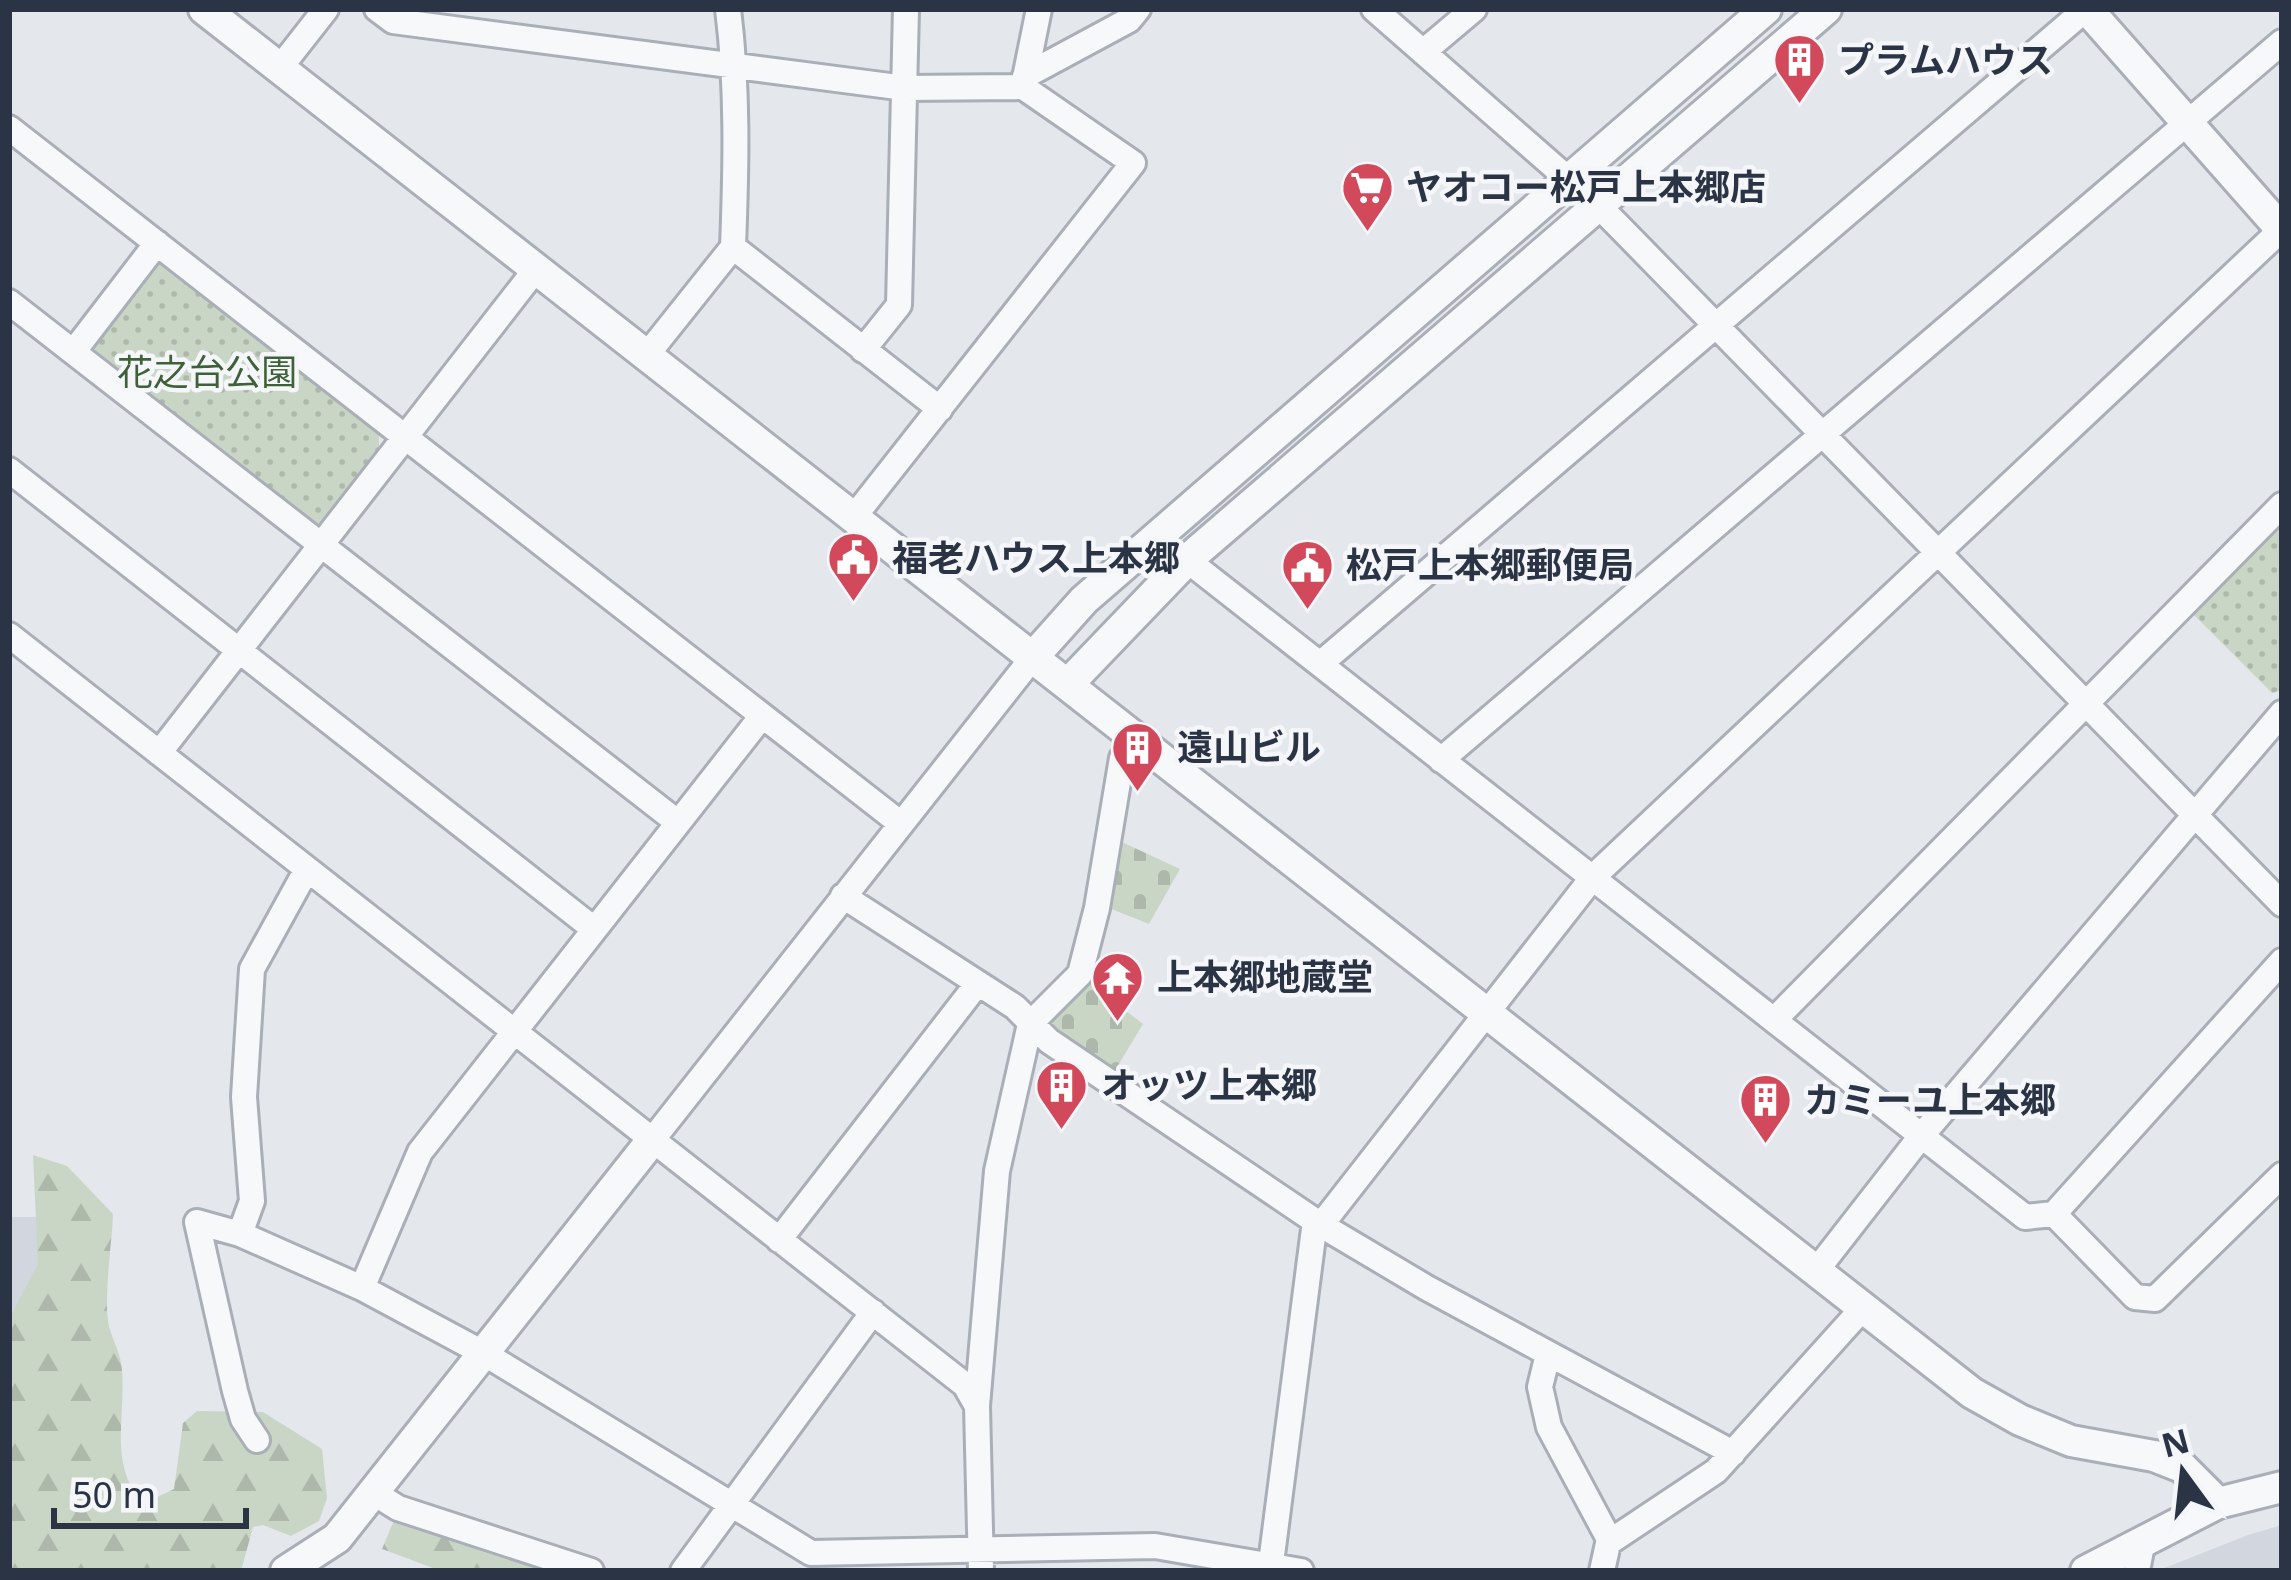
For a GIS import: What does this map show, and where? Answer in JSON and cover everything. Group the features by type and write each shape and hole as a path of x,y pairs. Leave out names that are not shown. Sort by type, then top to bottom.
{"street":[{"path":"204,9 1972,1394 2072,1441 2182,1467 2218,1503"},
{"path":"279,69 326,9"},
{"path":"377,9 393,21 904,88 1024,81 1129,20 1138,9"},
{"path":"646,356 733,247 737,150 728,9"},
{"path":"863,350 899,304 906,9"},
{"path":"1024,81 1039,9"},
{"path":"1374,9 1599,206 2282,904"},
{"path":"1424,52 1474,9"},
{"path":"286,1571 337,1538 374,1493 900,823 1084,600 1766,9"},
{"path":"1068,684 1187,560 1826,9"},
{"path":"1270,1568 1318,1223 1593,877 2282,229 2087,9 1320,664"},
{"path":"1441,760 2282,41"},
{"path":"853,518 1132,163 1024,81"},
{"path":"9,128 900,823"},
{"path":"74,351 157,243"},
{"path":"733,247 940,409"},
{"path":"158,753 536,268"},
{"path":"9,302 676,821"},
{"path":"9,470 594,929"},
{"path":"1775,1019 2282,506"},
{"path":"1158,535 2025,1217 2054,1214 2282,961"},
{"path":"9,635 965,1384 977,1406"},
{"path":"1816,1270 1922,1136 2282,713"},
{"path":"362,1288 420,1152 762,716"},
{"path":"981,1561 977,1406 998,1171 1030,1024 1080,974 1097,908 1122,758 1136,739"},
{"path":"240,1234 252,1201 244,1097 252,969 307,869"},
{"path":"842,896 1015,1007 1048,1041 1318,1223 1732,1453"},
{"path":"779,1240 979,983"},
{"path":"2054,1214 2135,1297 2155,1299 2282,1175"},
{"path":"257,1440 243,1419 235,1391 197,1222 240,1234 362,1288 485,1354 811,1553 981,1561 1155,1546 1301,1571"},
{"path":"1608,1543 1716,1471 1862,1309"},
{"path":"683,1571 873,1312"},
{"path":"1548,1354 1540,1387 1549,1426 1599,1517 1608,1543 1602,1571"},
{"path":"2086,1571 2140,1556 2218,1503 2282,1487"},
{"path":"374,1493 398,1508 591,1571"}],"shaded area":[{"path":"9,1217 45,1217 46,1258 9,1332"},
{"path":"2282,1525 2282,1571 2157,1571 2248,1535"}],"green space":[{"name":"花之台公園","path":"163,263 379,433 379,449 322,523 307,524 91,355 88,342 145,267"},
{"path":"2282,516 2282,690 2272,693 2194,615 2193,608"},
{"path":"1111,837 1180,869 1149,924 1109,908"},
{"path":"1086,980 1143,1024 1114,1072 1051,1031 1050,1016"},
{"path":"33,1155 67,1166 113,1214 107,1315 122,1370 122,1457 143,1504 174,1489 183,1423 197,1411 263,1412 322,1449 327,1498 319,1521 291,1536 263,1525 253,1527 241,1571 9,1571 9,1319 38,1264"},
{"path":"395,1518 565,1571 441,1571 382,1549"}],"place":[{"name":"プラムハウス","path":"1799,106"},
{"name":"ヤオコー松戸上本郷店","path":"1367,233"},
{"name":"福老ハウス上本郷","path":"853,604"},
{"name":"松戸上本郷郵便局","path":"1307,611"},
{"name":"遠山ビル","path":"1138,793"},
{"name":"上本郷地蔵堂","path":"1118,1023"},
{"name":"オッツ上本郷","path":"1062,1131"},
{"name":"カミーユ上本郷","path":"1765,1146"}]}
